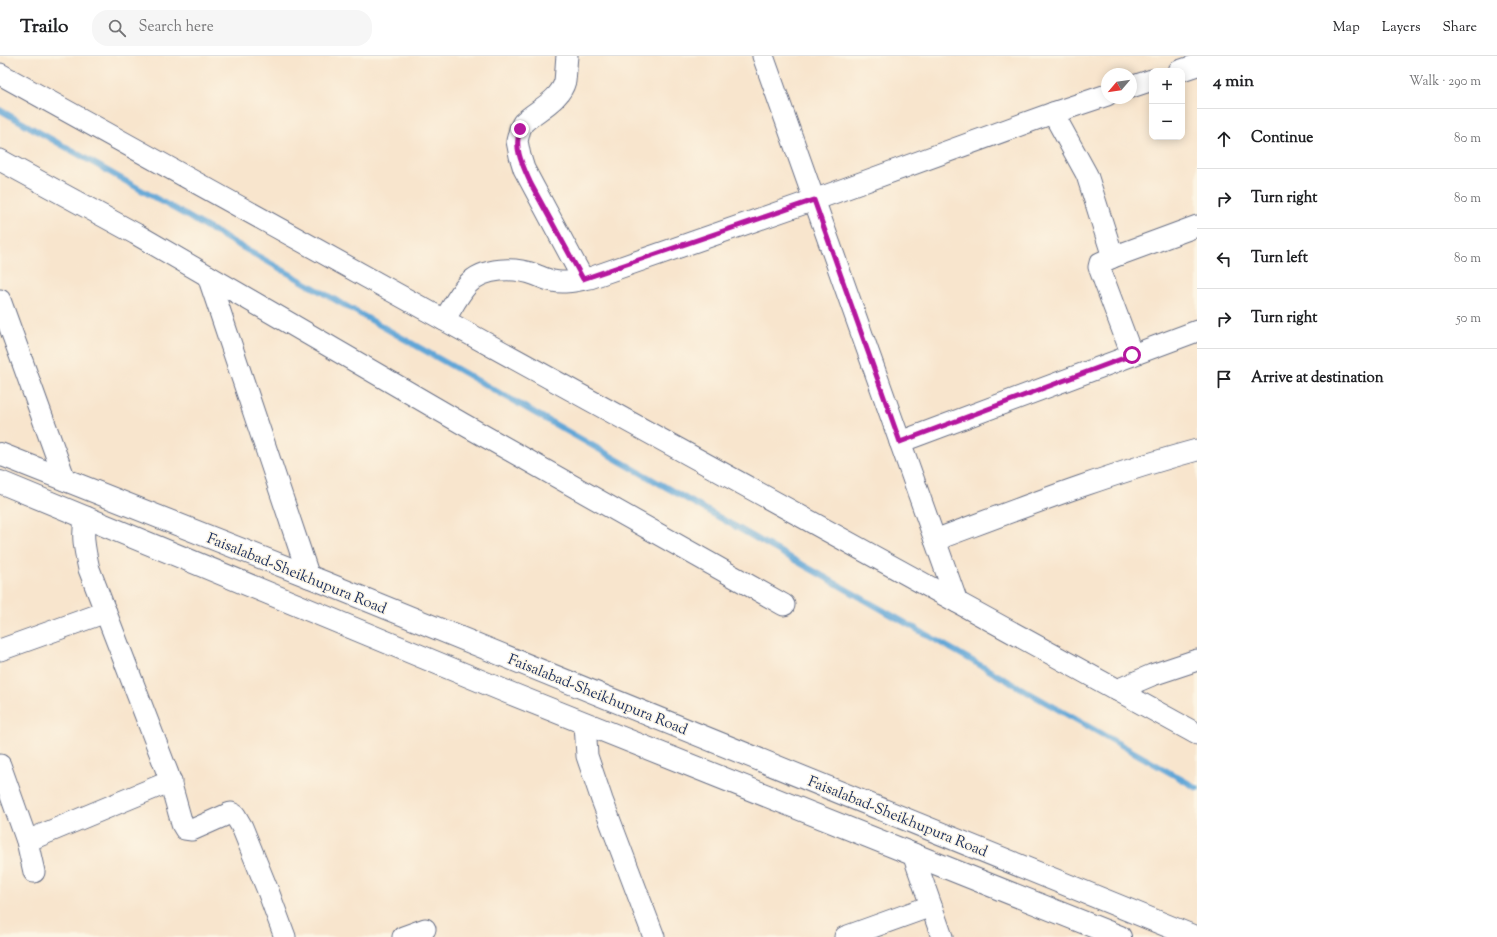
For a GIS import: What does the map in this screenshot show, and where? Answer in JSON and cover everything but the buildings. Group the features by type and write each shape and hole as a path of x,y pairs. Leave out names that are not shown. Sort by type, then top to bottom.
{"highway":[{"name":"Faisalabad-Sheikhupura Road","path":"0,454 309,577 1195,937"},
{"path":"9,485 24,463"},
{"name":"Faisalabad-Sheikhupura Road","path":"9,485 585,723 1120,937"}],"street":[{"path":"567,56 565,81 562,89 555,98 523,123 517,141 520,156 531,184 583,279"},
{"path":"763,56 957,602"},
{"path":"1185,69 1197,65"},
{"path":"0,74 1197,734"},
{"path":"1137,85 1149,81"},
{"path":"444,320 469,283 480,275 508,270 522,271 551,281 561,282 583,279 814,200 1101,97"},
{"path":"1053,113 1087,175 1113,257"},
{"path":"0,160 136,234 497,444 784,605"},
{"path":"1132,355 1099,267 1100,263 1197,226"},
{"path":"208,276 309,577"},
{"path":"0,300 65,480"},
{"path":"900,442 1197,331"},
{"path":"935,540 1095,481 1151,462 1197,450"},
{"path":"86,517 83,525 84,549 88,569 171,782 180,821 186,829 192,830 231,813 237,818 268,891 285,937"},
{"path":"0,650 106,612"},
{"path":"1117,690 1152,675 1197,660"},
{"path":"585,723 587,756 602,800 654,937"},
{"path":"0,765 27,841 34,872"},
{"path":"27,841 171,782"},
{"path":"913,854 942,937"},
{"path":"846,937 931,906"},
{"path":"403,937 425,929"}],"waterway":[{"path":"0,110 1197,788"}],"route":[{"path":"520,129 517,141 524,169 583,279 590,278 814,200 900,442 1132,355"}]}
